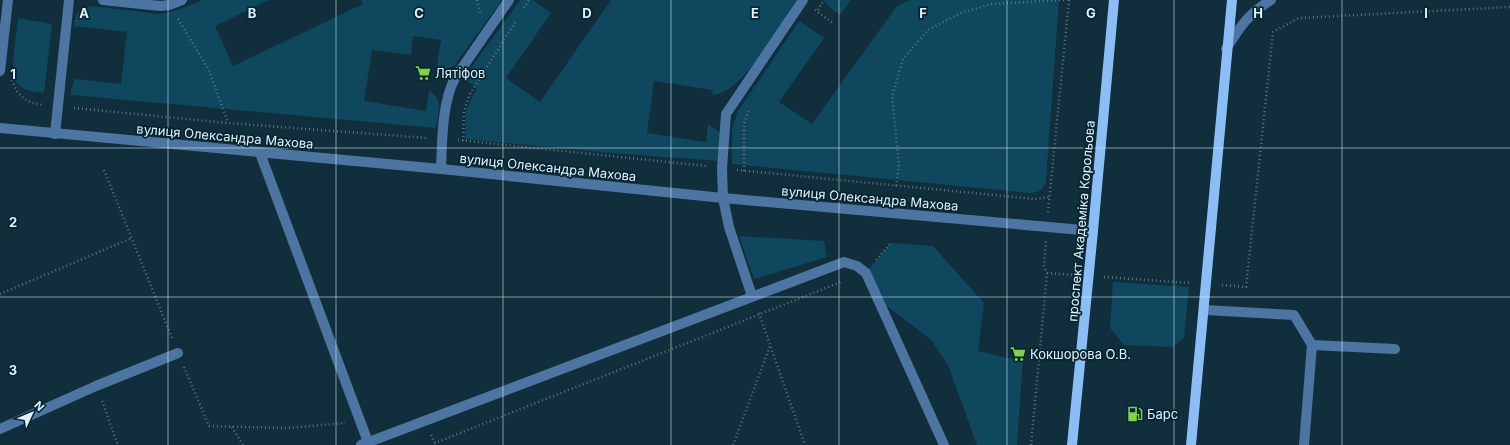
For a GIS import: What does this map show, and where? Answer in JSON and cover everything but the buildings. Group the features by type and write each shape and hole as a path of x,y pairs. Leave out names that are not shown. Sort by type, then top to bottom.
{"main road":[{"name":"проспект Академіка Корольова","path":"1072,445 1114,0"},
{"path":"1191,445 1207,284 1226,50 1232,0"}],"street":[{"path":"0,71 8,0"},
{"path":"55,134 69,0"},
{"path":"102,0 160,6 169,5 182,0"},
{"path":"441,169 442,139 449,89 509,0"},
{"path":"1226,50 1240,27 1256,9 1270,0"},
{"path":"752,296 729,227 723,198 722,168 726,114 803,1"},
{"name":"вулиця Олександра Махова","path":"0,128 441,169 723,198 1093,231"},
{"path":"260,153 361,422 365,443 844,262 857,266 866,273 944,445"},
{"path":"1204,310 1294,315 1312,345 1304,445"},
{"path":"1312,345 1395,349"},
{"path":"0,429 96,386 178,353"}],"path":[{"path":"521,14 529,0"},
{"path":"812,18 824,0"},
{"path":"896,186 899,164 892,96 903,59 928,30 961,13 991,4 1064,0"},
{"path":"1031,445 1048,274 1044,266 1049,197 1069,0"},
{"path":"803,1 834,24"},
{"path":"1048,274 1246,287 1273,32 1299,18 1510,7"},
{"path":"176,17 209,70 228,123"},
{"path":"463,141 464,111 470,94 517,20"},
{"path":"12,79 22,97 32,103 58,107 228,123 442,139 744,171 1035,199 1049,197"},
{"path":"744,171 744,124 750,108"},
{"path":"104,170 209,426 287,428 361,422"},
{"path":"0,294 132,238"},
{"path":"435,443 866,273 890,243"},
{"path":"752,296 805,445"},
{"path":"733,445 770,346"},
{"path":"96,386 118,445"},
{"path":"231,427 243,445"}],"shaded area":[{"path":"202,0 269,0 215,26 233,66 363,4 362,0 502,0 452,67 443,68 437,65 441,40 413,36 411,55 372,50 364,101 426,111 429,91 437,97 439,107 436,128 71,95 71,90 75,79 121,84 127,32 74,26 78,12 92,6 159,14 181,9"},
{"path":"520,0 533,0 551,13 506,78 540,102 611,0 796,0 760,56 736,83 724,92 712,95 713,90 654,81 647,133 706,142 708,124 721,133 719,161 611,153 465,139 466,111 477,87 463,79"},
{"path":"823,0 851,0 840,15 830,8"},
{"path":"911,0 1059,0 1046,181 1041,190 1030,193 732,164 732,128 738,111 799,21 824,38 779,102 812,124 897,6"},
{"path":"18,18 52,24 44,93 25,89 16,82 14,77 13,61"},
{"path":"739,236 824,241 827,257 754,279"},
{"path":"891,243 933,246 984,303 978,351 1007,358 1023,358 1017,445 977,445 948,365 931,340 887,306 880,298 866,273"},
{"path":"1113,282 1189,287 1184,338 1172,347 1124,345 1110,328"}],"place":[{"name":"Лятіфов","path":"423,73"},
{"name":"Кокшорова О.В.","path":"1018,354"},
{"name":"Барс","path":"1135,414"}]}
